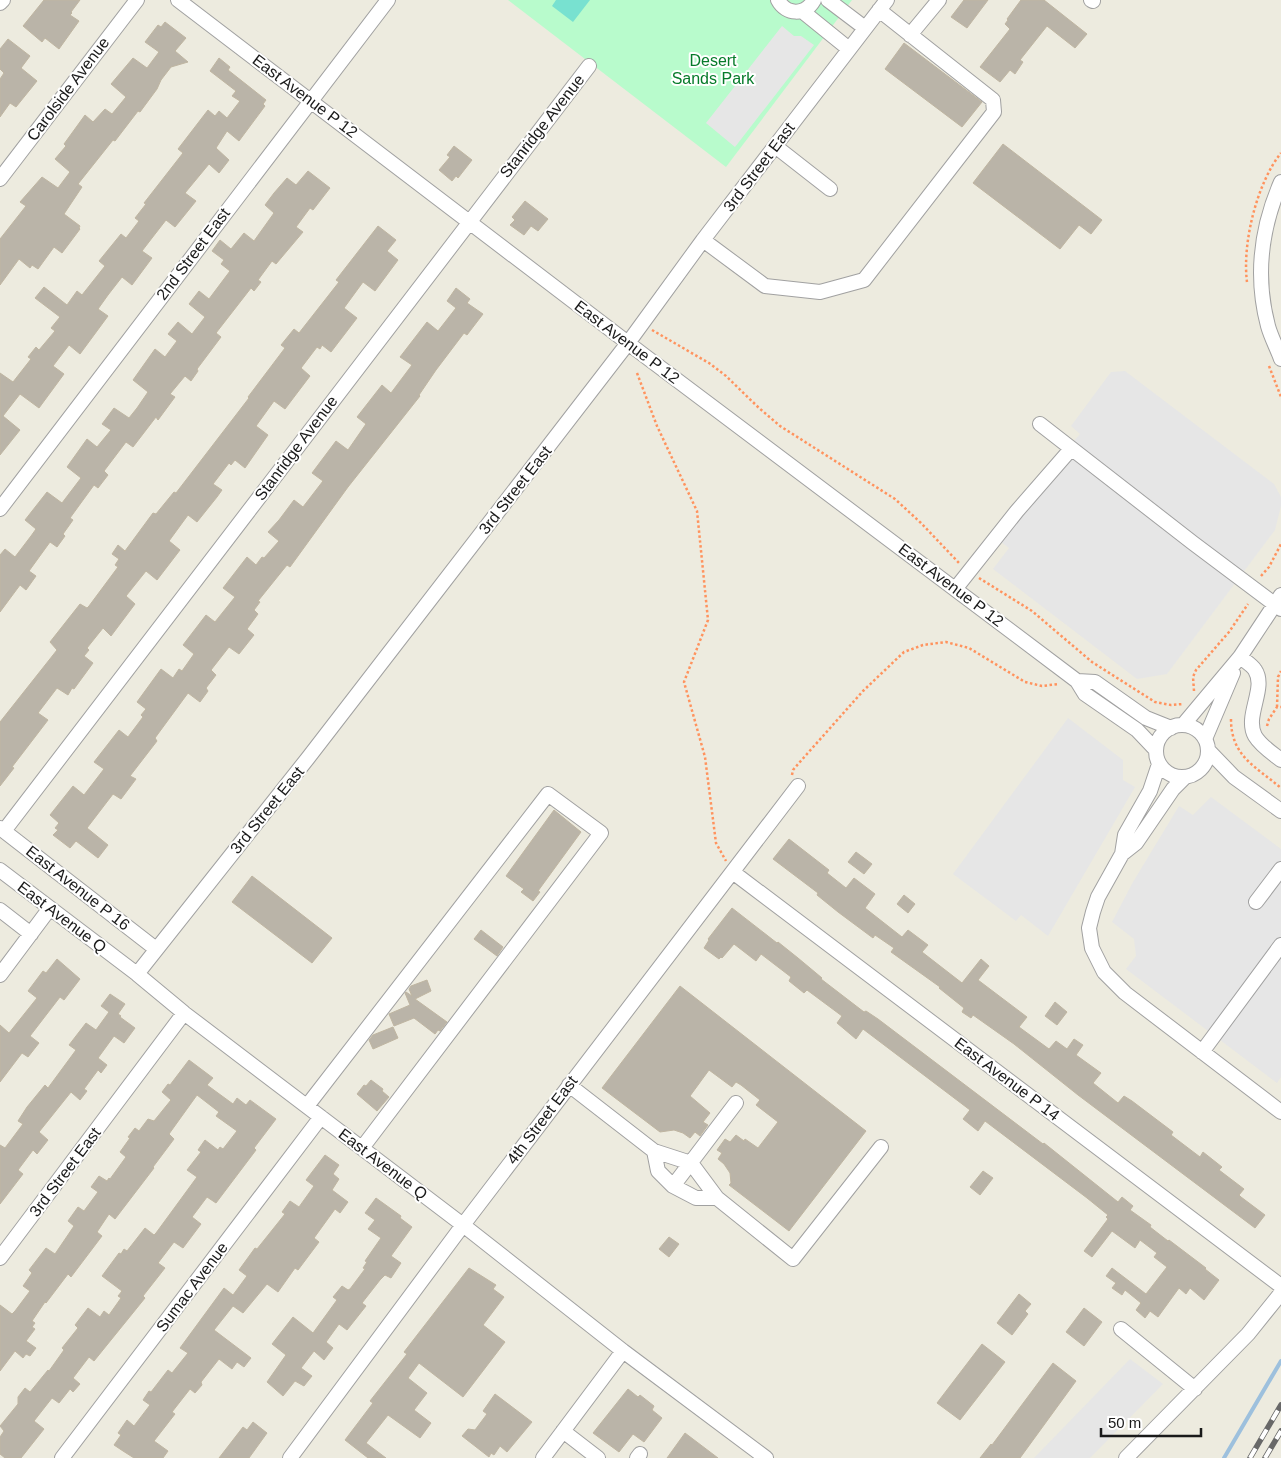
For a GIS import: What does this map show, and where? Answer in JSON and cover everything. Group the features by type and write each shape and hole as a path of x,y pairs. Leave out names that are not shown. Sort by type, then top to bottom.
{"street":[{"name":"Carolside Avenue","path":"0,179 137,0"},
{"name":"East Avenue P 12","path":"178,0 628,343 956,588 1078,682 1085,694 1137,730 1156,750"},
{"name":"2nd Street East","path":"0,509 388,0"},
{"path":"778,0 789,11 802,11 808,8 814,0"},
{"path":"828,0 865,28"},
{"path":"910,35 939,0"},
{"path":"704,240 766,286 820,292 864,280 994,112 993,100 910,35 883,5"},
{"name":"3rd Street East","path":"137,974 308,758 628,343 883,5"},
{"path":"802,11 849,49"},
{"name":"Stanridge Avenue","path":"2,829 589,66"},
{"path":"775,146 830,188"},
{"path":"1281,182 1272,204 1266,228 1262,250 1261,274 1268,327 1281,359"},
{"path":"1040,424 1279,602 1240,657 1177,726 1160,737 1156,750 1159,764 1150,791 1125,835 1122,854 1098,897 1090,928 1092,948 1104,972 1125,993 1281,1112"},
{"path":"956,588 1017,511 1071,448"},
{"path":"1122,854 1136,843 1173,789 1184,778 1198,772 1204,766 1207,744 1240,657"},
{"path":"1240,657 1255,669 1258,676 1259,684 1251,721 1254,735 1263,746 1281,760"},
{"name":"East Avenue P 12","path":"1078,682 1095,682 1146,718 1177,726"},
{"path":"1177,726 1191,727 1199,732 1234,777 1281,811"},
{"path":"1159,764 1170,774 1184,778"},
{"name":"4th Street East","path":"290,1458 463,1225 798,786"},
{"path":"307,1106 548,794 601,833 362,1148"},
{"name":"East Avenue P 16","path":"2,829 156,949"},
{"name":"East Avenue Q","path":"0,870 137,974 184,1013 463,1225 623,1351 766,1458"},
{"path":"1256,902 1280,871"},
{"name":"East Avenue P 14","path":"734,872 1281,1286"},
{"path":"0,975 50,908"},
{"path":"0,910 31,934"},
{"path":"1202,1052 1281,945"},
{"name":"3rd Street East","path":"0,1258 184,1013"},
{"path":"569,1085 654,1151 691,1163 716,1198 793,1259 881,1148"},
{"path":"672,1186 736,1103"},
{"name":"Sumac Avenue","path":"62,1458 321,1117"},
{"path":"654,1151 658,1171 672,1186 696,1198 716,1198"},
{"path":"1126,1458 1248,1334 1281,1293"},
{"path":"1121,1329 1195,1388"},
{"path":"543,1458 623,1351"},
{"path":"563,1431 598,1458"}],"path":[{"path":"642,324 709,363 726,376 780,426 895,499 969,572 1032,611 1080,653 1155,702 1171,705 1184,704"},
{"path":"637,373 657,426 697,511 708,620 684,682 706,757 716,843 734,872"},
{"path":"1261,576 1281,544"},
{"path":"1194,692 1193,677 1196,670 1230,632 1248,604"},
{"path":"798,786 792,774 798,763 863,691 904,652 923,645 946,642 969,648 1026,682 1042,686 1078,682"},
{"path":"1267,728 1269,719 1279,707 1278,677 1281,670"},
{"path":"1231,719 1231,730 1238,749 1246,760 1281,788"}],"green space":[{"name":"Desert Sands Park","path":"508,0 852,0 726,167"}],"shaded area":[{"path":"556,0 590,0 573,22 552,6"},
{"path":"782,26 794,36 801,36 814,45 735,147 706,123"},
{"path":"1125,371 1274,484 1281,497 1281,506 1275,530 1167,674 1137,679 993,569 1009,548 993,536 1080,434 1071,426 1111,372"},
{"path":"1068,718 1123,760 1123,780 1135,787 1048,936 1021,915 1016,921 953,874"},
{"path":"1211,797 1281,849 1281,1077 1277,1083 1126,969 1136,956 1134,939 1112,922 1133,882 1179,806 1193,815"},
{"path":"1130,1359 1163,1384 1090,1458 1034,1458"}],"building":[{"path":"44,0 80,0 70,15 79,21 59,49 45,38 42,42 23,26"},
{"path":"964,0 988,0 967,28 951,17"},
{"path":"1021,0 1044,0 1087,34 1075,48 1047,26 1020,60 1023,62 1015,74 1010,70 1000,82 980,67 1010,29 1005,24"},
{"path":"165,22 186,38 175,51 188,62 171,67 140,112 138,111 115,141 113,140 78,184 82,187 64,214 80,226 80,229 62,253 54,247 38,269 32,265 30,268 19,259 0,285 0,239 26,206 20,202 42,177 58,188 70,172 55,159 66,146 64,144 85,115 93,122 105,109 112,114 126,97 111,84 133,58 147,68 159,52 145,42 158,25 161,27"},
{"path":"8,39 30,56 21,68 37,81 16,107 10,103 0,117 0,79 4,73 0,69 0,49"},
{"path":"904,43 982,102 962,127 885,69"},
{"path":"219,58 230,67 228,70 266,100 263,104 265,106 239,141 227,131 216,148 229,160 219,173 209,164 185,193 196,201 175,227 166,220 142,251 152,258 132,285 122,277 108,295 98,309 108,316 80,354 69,345 53,366 64,374 39,408 20,394 3,416 20,430 0,455 0,373 13,382 31,359 28,357 36,347 39,350 55,331 51,328 60,317 35,298 44,287 67,305 77,291 82,295 105,266 99,261 121,234 126,238 139,221 135,218 146,204 144,203 183,153 178,149 208,110 215,116 219,111 227,118 240,101 232,96 236,91 210,71"},
{"path":"1003,144 1102,220 1091,234 1079,225 1060,249 973,183"},
{"path":"454,146 472,160 458,178 456,176 452,181 439,170 450,157 447,155"},
{"path":"308,171 330,188 313,210 310,208 296,227 303,232 276,264 272,261 258,280 261,282 254,291 251,288 216,333 221,337 197,369 198,371 191,381 185,376 170,394 175,397 158,420 156,417 133,447 126,442 104,471 108,475 98,488 94,485 70,518 73,520 57,547 50,542 29,571 36,576 26,590 20,585 0,612 0,555 5,549 15,557 31,536 36,529 25,520 47,492 62,503 81,478 67,467 87,439 97,447 111,430 102,424 114,408 129,418 137,408 148,392 133,380 155,349 165,357 177,341 168,334 178,322 192,334 205,317 189,304 199,291 209,299 230,271 221,264 224,260 212,251 220,240 231,249 244,233 254,241 274,213 265,205 274,193 287,178 296,185"},
{"path":"525,201 548,219 538,231 531,226 524,235 510,225 515,220 512,217"},
{"path":"378,226 396,240 387,251 398,260 375,291 363,282 344,308 357,318 331,352 322,345 320,349 317,347 301,368 310,376 285,409 274,401 256,426 268,435 245,468 235,460 231,465 229,463 213,484 222,490 217,497 197,522 188,515 169,541 180,550 157,580 146,571 126,596 135,604 111,636 103,628 87,648 89,650 84,656 93,663 74,689 72,688 68,695 57,688 38,713 48,720 0,786 0,722 57,650 50,642 80,604 87,608 89,606 118,567 115,565 119,559 112,554 118,545 125,551 153,513 156,514 174,492 176,493 285,348 281,345 294,329 299,333 339,282 336,280"},
{"path":"456,288 470,299 467,303 483,314 467,335 464,333 436,370 420,396 348,487 290,567 287,565 258,601 260,602 254,610 258,614 247,629 254,635 239,654 229,647 211,670 216,675 206,688 208,691 200,702 188,693 155,738 157,741 130,776 136,779 121,799 113,794 87,828 108,845 98,858 76,841 70,848 53,835 58,830 55,828 59,823 50,815 73,786 84,795 104,769 94,762 119,730 128,737 143,717 141,715 146,709 137,702 161,669 173,678 179,669 182,671 194,654 183,645 206,615 215,622 235,597 223,588 247,557 256,565 279,541 268,532 294,500 303,507 323,481 312,473 336,441 348,450 366,424 357,417 382,385 391,393 412,365 400,357 427,322 438,331 456,308 447,301"},
{"path":"554,810 581,832 538,891 540,892 533,901 521,892 524,889 506,876"},
{"path":"789,839 829,870 827,873 846,888 854,878 875,894 865,908 902,937 908,930 928,945 922,952 962,983 981,959 989,966 978,980 1027,1017 1019,1027 1049,1049 1056,1041 1067,1049 1074,1039 1083,1045 1076,1055 1101,1073 1093,1083 1118,1103 1124,1096 1132,1101 1173,1132 1171,1135 1200,1157 1203,1152 1222,1167 1219,1170 1244,1189 1239,1195 1265,1215 1255,1228 1078,1095 1014,1044 973,1015 971,1018 962,1012 964,1008 940,987 891,952 894,948 875,935 873,938 773,859"},
{"path":"856,852 872,864 864,874 848,862"},
{"path":"252,876 332,938 312,963 232,902"},
{"path":"904,895 915,904 908,913 897,904"},
{"path":"732,908 778,942 821,979 864,1012 866,1011 878,1019 1044,1143 1118,1202 1122,1197 1133,1206 1130,1210 1219,1280 1204,1300 1190,1288 1186,1294 1179,1288 1158,1317 1150,1311 1145,1318 1136,1310 1141,1303 1125,1290 1122,1295 1112,1288 1116,1283 1106,1276 1112,1268 1146,1294 1167,1267 1154,1257 1157,1253 1140,1240 1135,1248 1112,1231 1092,1257 1084,1251 1108,1219 1106,1217 1108,1215 1087,1198 985,1121 978,1131 963,1119 970,1110 863,1029 856,1039 837,1023 842,1016 807,990 804,993 789,981 791,977 761,954 756,961 734,944 719,959 704,948 708,939"},
{"path":"481,930 503,947 497,956 474,939"},
{"path":"57,959 80,979 64,1000 60,997 30,1036 39,1043 28,1057 22,1053 0,1082 0,1025 9,1033 37,998 28,991 43,971 46,973"},
{"path":"427,980 431,991 415,999 447,1022 435,1034 414,1018 394,1026 389,1014 410,1005 405,993 412,996 409,989 411,986"},
{"path":"680,986 866,1131 789,1231 729,1185 731,1183 730,1173 718,1159 722,1153 717,1150 725,1139 730,1142 736,1135 758,1148 778,1122 756,1105 760,1100 741,1085 736,1082 732,1087 709,1070 690,1096 710,1113 703,1122 708,1125 700,1136 695,1132 690,1138 674,1130 660,1132 602,1088"},
{"path":"110,994 125,1004 118,1014 135,1028 124,1043 114,1036 98,1058 107,1065 101,1073 98,1070 84,1089 87,1091 80,1100 71,1092 39,1132 48,1140 37,1154 33,1150 18,1170 23,1174 0,1204 0,1145 5,1148 23,1124 18,1121 27,1107 45,1085 48,1088 76,1050 69,1045 86,1023 96,1030 109,1012 101,1006"},
{"path":"1055,1002 1067,1012 1057,1025 1045,1016"},
{"path":"393,1027 398,1038 373,1049 369,1040 373,1035"},
{"path":"189,1060 213,1078 207,1085 233,1104 237,1098 246,1105 250,1100 276,1119 254,1148 256,1150 216,1203 207,1197 192,1217 201,1224 183,1248 174,1242 158,1263 165,1268 143,1296 145,1298 94,1361 89,1357 73,1378 80,1384 73,1392 70,1389 59,1403 52,1398 34,1421 44,1429 21,1458 5,1458 0,1454 0,1437 4,1431 0,1426 18,1404 18,1397 25,1388 30,1392 49,1371 64,1350 62,1348 78,1328 75,1325 88,1308 100,1317 104,1311 109,1315 121,1298 118,1296 122,1291 102,1276 119,1253 121,1254 124,1249 127,1251 145,1228 154,1235 156,1233 197,1177 187,1170 201,1152 198,1150 205,1140 218,1150 220,1147 223,1149 237,1131 216,1116 219,1112 197,1095 169,1134 174,1139 154,1168 115,1219 109,1214 97,1232 102,1236 71,1277 68,1274 32,1321 35,1323 32,1327 35,1329 26,1341 36,1348 30,1356 26,1354 23,1358 15,1351 0,1371 0,1305 12,1314 15,1311 30,1291 23,1286 32,1273 29,1270 46,1248 55,1254 74,1226 68,1221 78,1207 84,1211 98,1192 91,1187 99,1176 107,1181 110,1179 126,1157 120,1152 130,1138 128,1137 135,1128 139,1131 148,1119 154,1121 171,1100 162,1092 168,1084 170,1085"},
{"path":"371,1080 383,1089 382,1091 389,1097 377,1111 357,1094"},
{"path":"325,1155 339,1165 333,1174 339,1179 332,1190 348,1202 340,1213 335,1209 314,1238 319,1242 298,1270 295,1268 278,1292 267,1284 243,1313 233,1306 214,1330 251,1358 244,1367 237,1362 232,1369 219,1359 195,1393 190,1389 172,1412 175,1414 154,1441 168,1451 163,1458 134,1458 114,1445 121,1435 118,1433 127,1420 134,1426 150,1405 143,1400 149,1391 151,1392 168,1370 172,1373 188,1353 180,1348 224,1288 233,1295 247,1276 239,1270 255,1248 257,1249 285,1214 282,1212 290,1201 299,1207 314,1186 306,1180"},
{"path":"983,1171 993,1178 980,1195 970,1187"},
{"path":"376,1198 401,1216 400,1218 412,1227 391,1256 401,1263 391,1278 385,1275 380,1280 362,1303 366,1306 347,1330 339,1324 326,1342 333,1348 324,1360 314,1351 301,1368 312,1376 304,1386 295,1381 283,1396 267,1382 286,1355 272,1344 293,1317 313,1333 337,1300 333,1297 342,1286 348,1290 350,1289 365,1269 363,1268 367,1262 365,1261 381,1238 368,1229 375,1220 365,1213"},
{"path":"669,1237 679,1244 669,1257 659,1249"},
{"path":"469,1268 496,1285 493,1289 504,1297 483,1325 505,1342 463,1397 419,1363 408,1378 427,1393 414,1410 431,1423 420,1438 388,1415 366,1443 386,1458 368,1458 345,1440 373,1403 370,1401 407,1354 404,1352"},
{"path":"1019,1294 1031,1304 1025,1311 1028,1314 1012,1335 997,1323"},
{"path":"1084,1308 1102,1322 1084,1346 1066,1332"},
{"path":"982,1344 1005,1362 960,1420 937,1403"},
{"path":"1053,1363 1076,1381 1020,1458 980,1458 992,1445"},
{"path":"628,1389 638,1397 640,1395 654,1406 652,1410 662,1418 644,1442 633,1434 619,1452 593,1433"},
{"path":"495,1394 532,1422 507,1452 500,1446 494,1455 491,1453 489,1457 462,1436 468,1429 475,1430 487,1414 483,1411"},
{"path":"253,1422 267,1433 249,1458 219,1458 243,1427 247,1430"},
{"path":"685,1433 718,1458 667,1458"}],"waterway":[{"path":"1224,1458 1281,1361"}],"railway":[{"path":"1250,1458 1281,1405"},
{"path":"1265,1458 1281,1431"}]}
